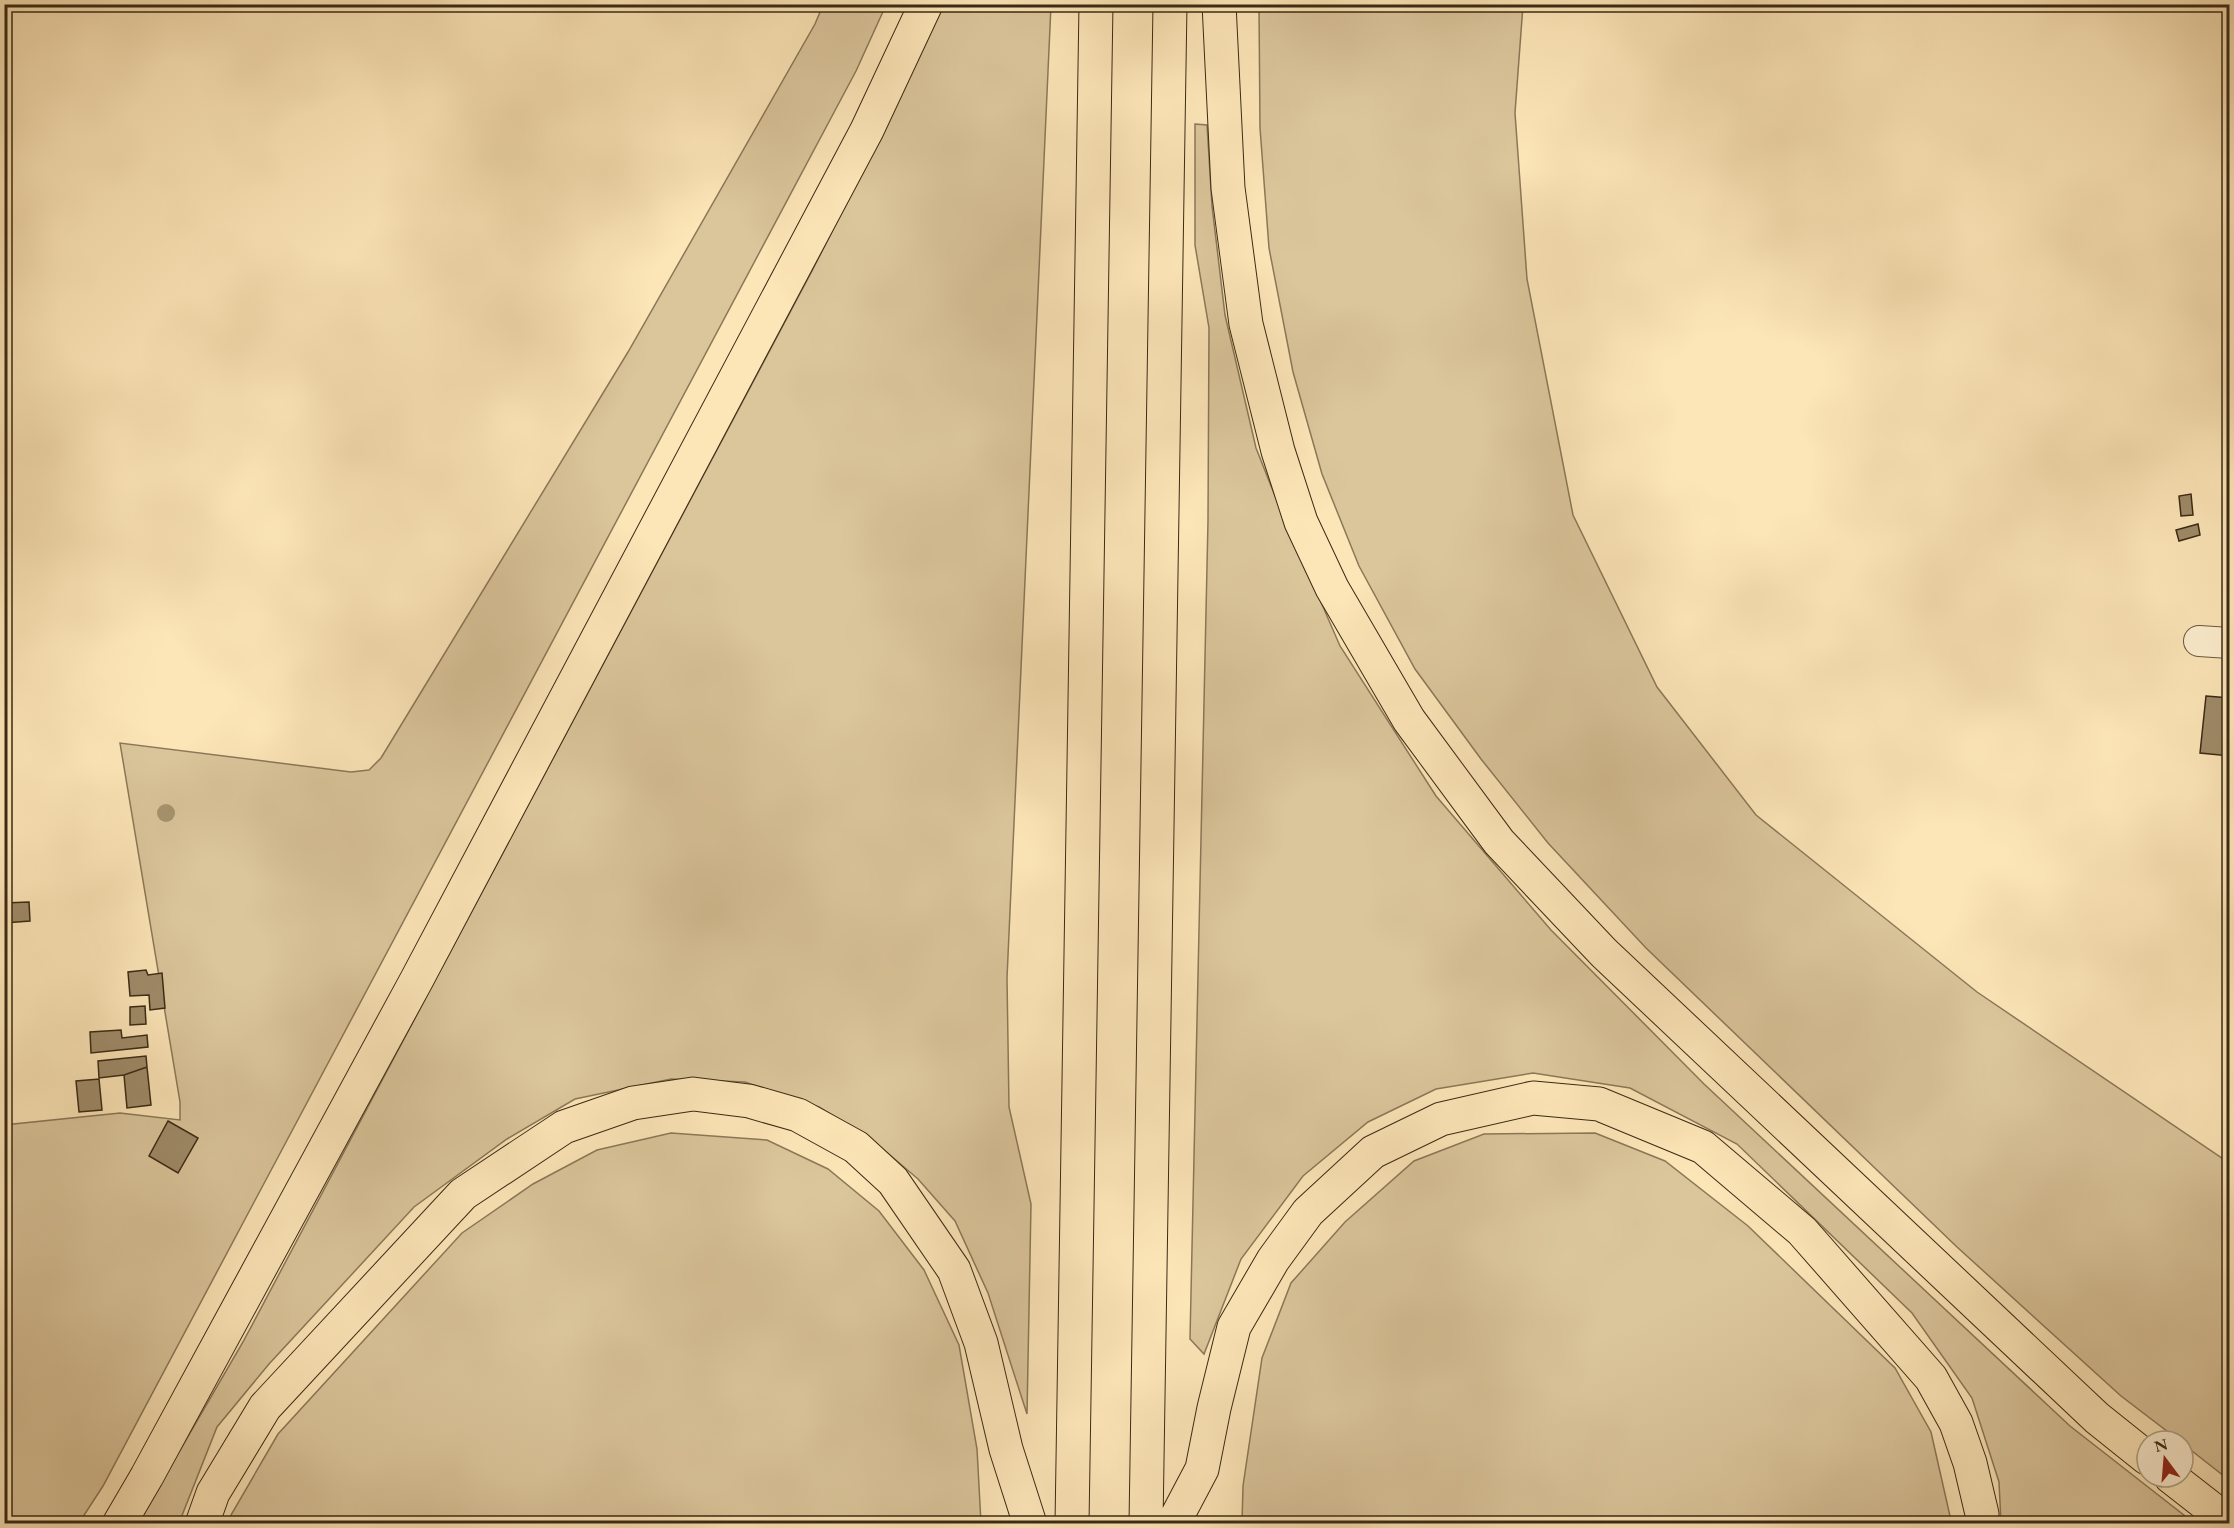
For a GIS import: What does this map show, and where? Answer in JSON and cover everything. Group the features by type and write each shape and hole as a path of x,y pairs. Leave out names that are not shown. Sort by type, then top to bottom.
{"highway":[{"path":"119,1524 153,1466 427,960 867,130 926,4"},
{"path":"1072,1524 1096,4"},
{"path":"1146,1524 1170,4"},
{"path":"1219,4 1228,188 1246,324 1278,451 1301,522 1332,588 1409,720 1499,842 1604,953 2097,1418 2135,1448"},
{"path":"202,1524 213,1493 265,1407 463,1194 564,1127 633,1103 693,1094 749,1101 798,1115 856,1147 893,1181 954,1270 981,1343 1006,1449 1030,1524"},
{"path":"1173,1524 1202,1469 1234,1327 1273,1260 1308,1212 1373,1152 1441,1119 1533,1098 1599,1104 1703,1147 1802,1231 1931,1378 1956,1422 1970,1463 1982,1514 1982,1524"},
{"path":"2186,1489 2229,1523"}],"street":[{"path":"2199,641 2229,643"}],"shaded area":[{"path":"823,5 886,5 856,71 103,1486 79,1523 5,1523 4,1125 120,1113 180,1120 180,1102 120,743 351,772 369,770 381,758 628,352 815,24"},
{"path":"943,5 1051,5 1007,978 1009,1107 1031,1204 1027,1414 988,1293 955,1221 918,1179 870,1138 819,1107 745,1082 671,1079 575,1099 507,1139 414,1207 269,1364 217,1427 179,1523 137,1524 243,1342 812,271 895,107"},
{"path":"1259,5 1523,5 1515,113 1527,279 1573,515 1657,687 1756,815 1977,992 2229,1163 2229,1480 2195,1453 2195,1429 2164,1429 2121,1396 1957,1247 1646,948 1548,843 1481,759 1415,669 1359,566 1322,474 1293,372 1269,248 1260,128"},
{"path":"1195,124 1207,125 1212,206 1225,315 1256,448 1340,646 1436,796 1551,930 1704,1084 2070,1426 2135,1477 2135,1489 2151,1489 2194,1523 2001,1523 1999,1482 1972,1398 1912,1313 1737,1144 1630,1088 1533,1073 1436,1089 1368,1122 1303,1176 1241,1259 1204,1354 1190,1339 1208,521 1209,328 1195,245"},
{"path":"671,1133 767,1140 828,1169 879,1211 924,1270 959,1345 977,1449 981,1523 229,1523 231,1515 278,1434 462,1233 533,1184 597,1150"},
{"path":"1595,1133 1665,1161 1748,1226 1895,1368 1931,1432 1950,1523 1242,1523 1243,1486 1262,1358 1291,1283 1345,1222 1414,1161 1484,1134"}],"building":[{"path":"2191,494 2193,515 2181,516 2179,496"},
{"path":"2198,524 2200,535 2179,541 2176,530"},
{"path":"2206,696 2230,698 2230,756 2200,753"},
{"path":"29,902 30,921 4,923 4,903"},
{"path":"146,970 148,975 162,973 165,1008 150,1010 149,995 130,996 128,972"},
{"path":"145,1006 146,1024 130,1025 130,1007"},
{"path":"121,1030 122,1038 147,1035 148,1047 91,1053 90,1032"},
{"path":"146,1056 147,1067 124,1075 99,1078 98,1061"},
{"path":"147,1067 151,1105 127,1108 124,1075"},
{"path":"99,1079 102,1110 79,1112 76,1081"},
{"path":"168,1121 198,1138 178,1173 149,1156"}]}
